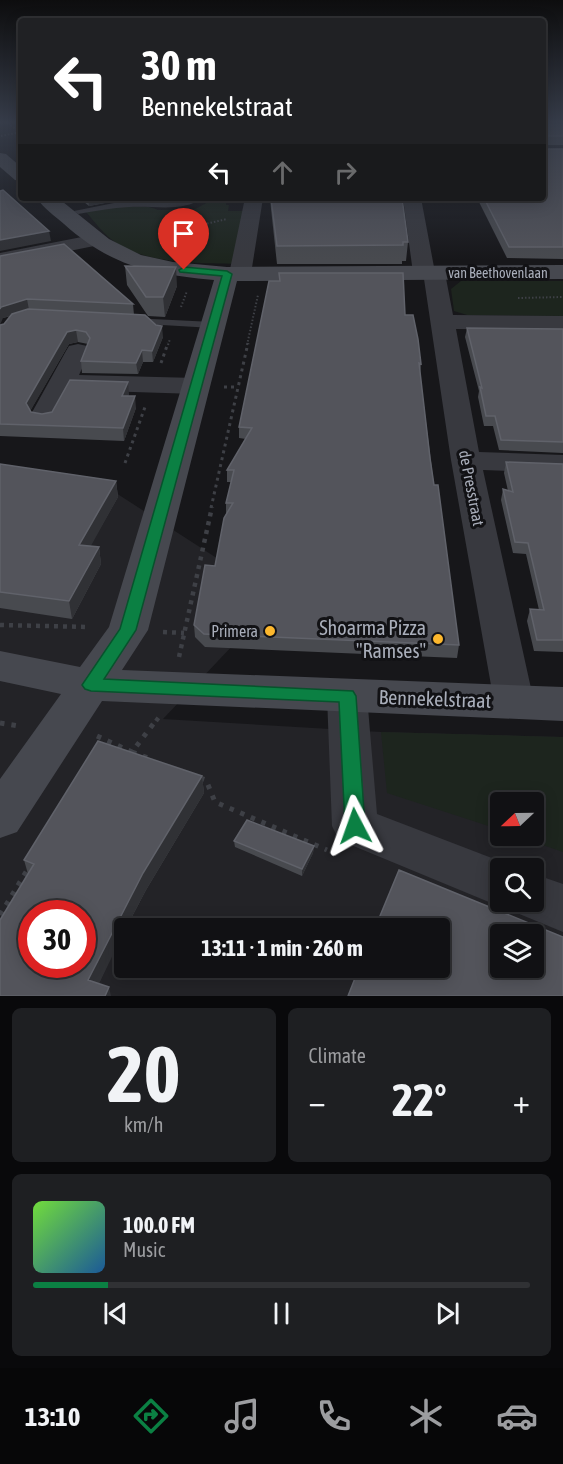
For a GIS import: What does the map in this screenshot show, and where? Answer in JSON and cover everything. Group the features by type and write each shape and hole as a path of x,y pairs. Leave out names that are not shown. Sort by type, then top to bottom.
{"street":[{"name":"van Beethovenlaan","path":"51,201 71,212 98,240 119,254 149,264 184,270 234,274 563,272"},
{"name":"de Presstraat","path":"412,201 443,322 466,460 514,702"},
{"path":"0,817 128,630 213,325 234,274 253,207"},
{"path":"0,259 98,240"},
{"path":"443,322 563,323"},
{"path":"44,416 78,351"},
{"path":"62,382 196,386"},
{"path":"466,460 563,464"},
{"name":"Bennekelstraat","path":"0,666 91,685 563,704"},
{"path":"347,696 355,826 490,880"},
{"path":"544,901 563,908"}],"lane":[{"path":"71,212 138,204 174,205 192,201"},
{"path":"119,320 213,325"}],"path":[{"path":"188,232 253,207"},
{"path":"160,223 188,232 196,242 197,256 187,264 184,270"},
{"path":"172,688 263,273"},
{"path":"518,298 563,297"},
{"path":"98,748 104,739"},
{"path":"132,752 154,760"},
{"path":"196,776 206,780 215,802 330,851"},
{"path":"0,915 35,856"}],"shaded area":[{"path":"210,201 227,201 226,205 229,205 228,211 243,211 235,264 173,261 142,255 111,239 86,212 132,206 151,207 158,210 195,209"},
{"path":"461,281 563,281 563,316 467,315 454,311 451,289"},
{"path":"0,475 116,493 243,575 235,643 163,719 381,732 563,737 563,996 0,996"},
{"path":"381,732 563,737 563,852 544,845 544,792 490,792 490,826 387,793"}],"building":[{"path":"546,167 563,167 563,247 509,247 486,201 546,201"},
{"path":"3,190 49,231 0,240 0,191"},
{"path":"271,201 402,201 408,242 403,242 403,245 277,246"},
{"path":"64,244 133,304 27,299 0,309 0,256"},
{"path":"125,266 176,267 163,297 146,297"},
{"path":"279,273 403,273 405,315 413,315 418,339 430,458 434,485 438,485 459,645 204,634 194,625 205,565 215,566 224,518 233,503 226,503 234,470 227,470 252,428 239,427 269,281 280,281"},
{"path":"28,309 145,315 156,325 162,326 152,351 142,350 136,363 81,361 90,338 86,332 76,330 67,332 26,403 31,412 42,414 52,412 70,380 128,382 122,396 135,396 123,428 0,424 0,325 4,324 12,314"},
{"path":"467,328 563,329 563,442 501,440 495,416 486,416 480,387 482,388"},
{"path":"506,462 563,464 563,640 537,640 530,609 544,610 528,543 515,542 503,489 513,492"},
{"path":"0,464 116,481 79,545 99,547 69,601 0,592"},
{"path":"98,741 202,776 143,873 120,918 114,918 114,929 96,964 96,900 18,900 18,978 89,978 88,980 109,987 105,996 0,996 0,920 34,864 24,860"},
{"path":"247,820 314,846 302,869 234,841"},
{"path":"399,870 490,907 490,912 502,912 531,924 490,924 490,978 544,978 544,929 563,937 563,996 348,996 355,978 450,978 450,918 379,918"}],"place":[{"name":"Primera","path":"270,631"},
{"name":"Shoarma Pizza \"Ramses\"","path":"438,639"}],"route":[{"path":"184,270 227,274 128,630 91,685 347,696 355,826"}]}
